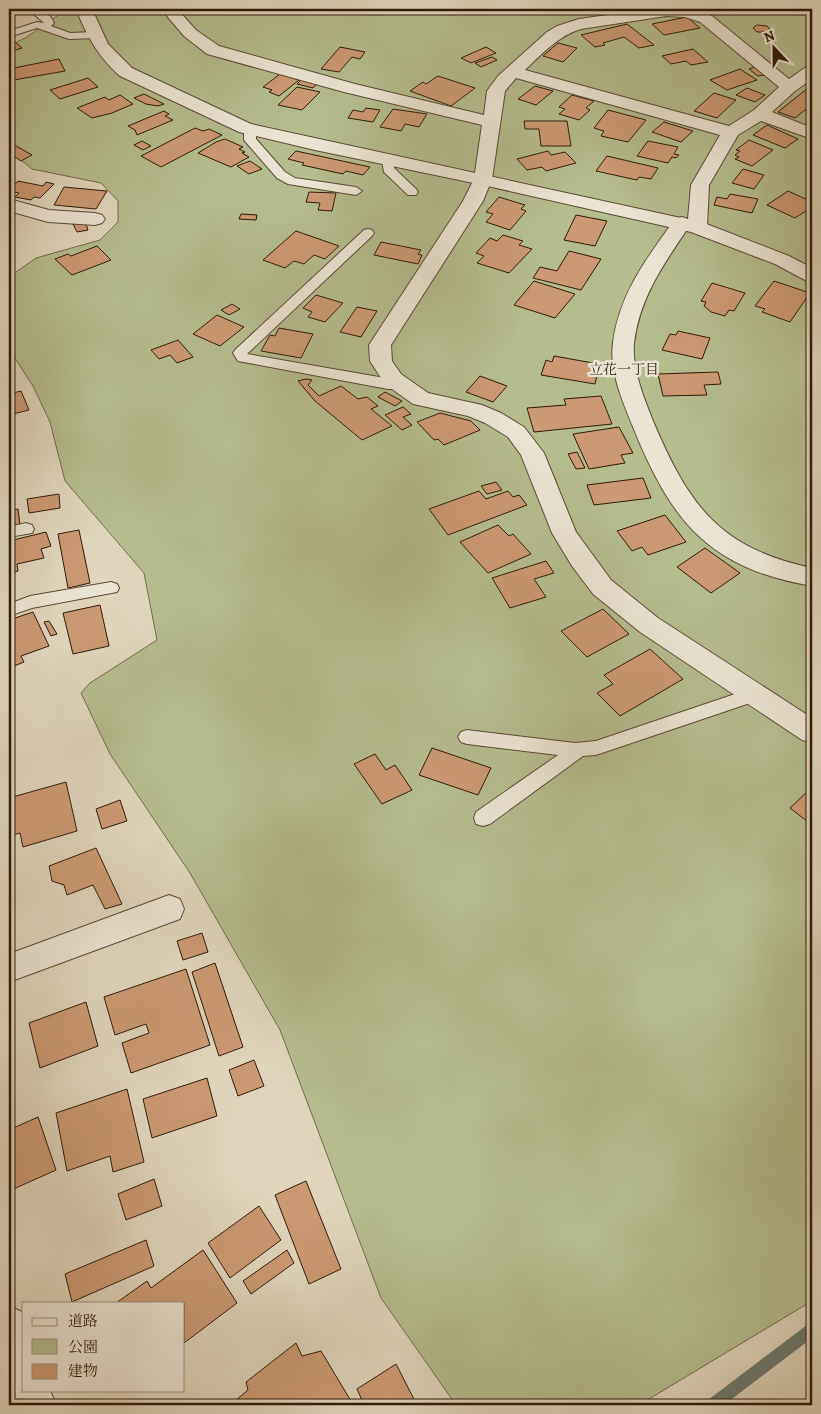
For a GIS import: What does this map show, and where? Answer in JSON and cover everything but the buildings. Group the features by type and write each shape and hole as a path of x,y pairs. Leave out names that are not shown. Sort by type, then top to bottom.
{"street":[{"path":"84,9 99,45 110,60 126,72 250,129 388,161 483,179 689,225 782,260 812,276"},
{"path":"169,9 190,33 213,50 350,88 491,122"},
{"path":"789,87 706,19 688,12 637,12 579,24 563,29 553,35 512,72 496,91 483,179 473,201 380,344 381,361 394,379 421,399 474,410 493,418 516,432 532,453 564,533 602,587 649,625 812,732"},
{"path":"812,71 789,87 760,114 731,132 700,185 689,225 642,284 628,317 624,353 630,388 652,444 678,495 696,520 721,542 758,562 812,578"},
{"path":"512,72 731,132"},
{"path":"760,114 812,134"},
{"path":"9,206 48,216 95,219"},
{"path":"9,968 169,909"},
{"path":"31,1392 37,1405"}],"lane":[{"path":"34,9 47,18 49,23 45,28"},
{"path":"9,34 37,26 69,36 95,35"},
{"path":"250,129 250,140 281,175 292,181 356,191"},
{"path":"388,161 388,169 412,192"},
{"path":"368,233 240,353 243,358 402,386"},
{"path":"9,532 26,529"},
{"path":"9,610 39,600 111,588"},
{"path":"467,738 580,749 596,748 744,698 753,693"},
{"path":"483,818 580,749"}],"green space":[{"path":"67,9 812,9 812,1301 639,1405 456,1405 381,1298 280,1030 190,873 110,754 81,693 90,683 157,640 144,573 65,481 50,422 33,386 9,349 9,277 36,258 100,240 118,222 118,201 101,183 32,169 9,150 9,46 27,37"}],"waterway":[{"path":"713,1405 812,1330"}],"district":[{"name":"立花一丁目","path":"624,369"}]}
